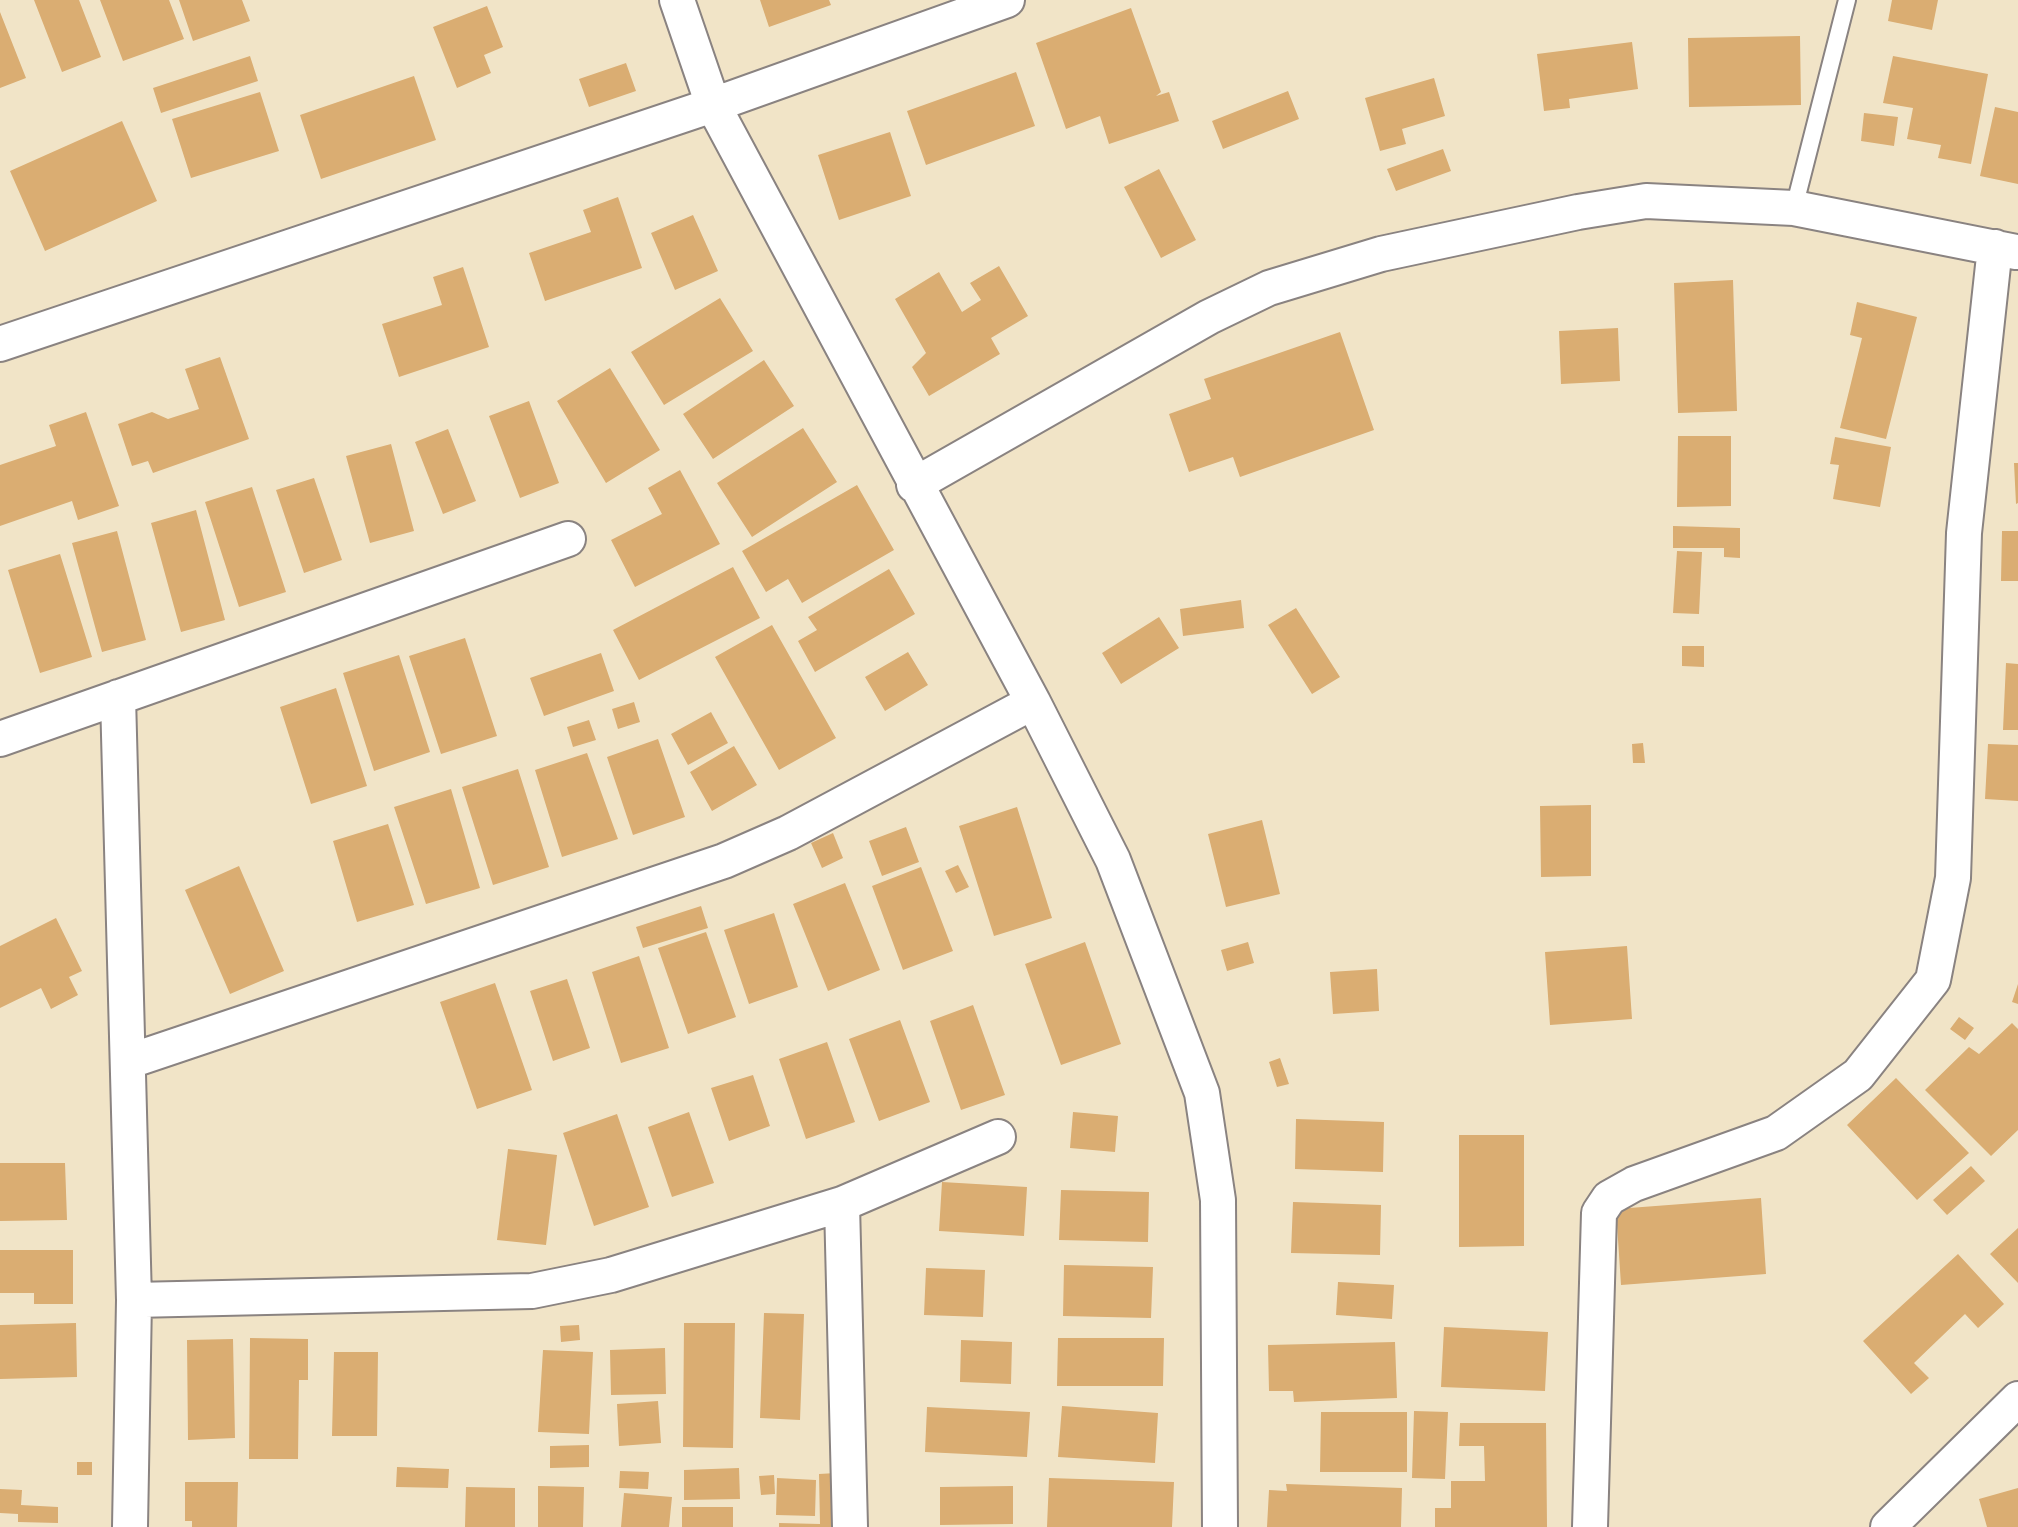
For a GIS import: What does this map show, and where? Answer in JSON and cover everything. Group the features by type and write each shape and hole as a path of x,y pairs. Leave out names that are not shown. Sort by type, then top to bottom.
{"street":[{"path":"677,0 713,105 1033,702 1113,860 1202,1093 1218,1200 1220,1527"},
{"path":"0,344 713,105 1007,0"},
{"path":"914,485 1209,317 1269,288 1381,254 1646,201 1794,208 2006,250 1964,533 1953,878 1933,980 1858,1075 1776,1133 1634,1184 1609,1198 1599,1213 1590,1527"},
{"path":"0,739 568,539"},
{"path":"118,697 134,1300 130,1527"},
{"path":"130,1061 724,861 788,833 1033,702"},
{"path":"134,1300 532,1291 611,1275 842,1204 998,1137"},
{"path":"842,1204 850,1527"},
{"path":"1888,1527 2018,1399"}],"lane":[{"path":"1794,208 1847,0"}],"building":[{"path":"34,0 79,0 101,57 62,72"},
{"path":"100,0 169,0 184,39 123,61"},
{"path":"179,0 242,0 250,21 193,41"},
{"path":"760,0 829,0 831,5 769,27"},
{"path":"1892,0 1938,0 1932,30 1888,21"},
{"path":"487,6 503,47 484,55 491,73 457,88 433,27"},
{"path":"1131,8 1161,92 1156,96 1169,92 1179,121 1109,144 1100,116 1066,129 1036,43"},
{"path":"0,12 26,78 0,88"},
{"path":"1800,36 1801,105 1689,107 1688,38"},
{"path":"1632,42 1638,89 1569,99 1570,108 1544,111 1537,54"},
{"path":"250,56 258,81 161,113 153,88"},
{"path":"1893,56 1988,74 1971,164 1938,158 1941,145 1907,139 1913,108 1883,103"},
{"path":"626,63 636,91 589,107 579,79"},
{"path":"1016,72 1035,126 926,165 907,111"},
{"path":"414,76 436,140 321,179 300,115"},
{"path":"1434,78 1445,116 1402,129 1406,144 1380,151 1365,98"},
{"path":"1288,91 1299,119 1223,149 1212,121"},
{"path":"260,92 279,151 191,178 172,119"},
{"path":"1995,107 2018,112 2018,184 1980,176"},
{"path":"1864,113 1898,117 1894,146 1861,141"},
{"path":"122,121 157,201 45,251 10,171"},
{"path":"890,132 911,196 839,220 818,155"},
{"path":"1443,149 1451,171 1396,191 1387,169"},
{"path":"1159,169 1196,240 1161,258 1124,187"},
{"path":"618,197 642,268 545,301 529,253 591,232 583,210"},
{"path":"693,215 718,271 675,290 651,233"},
{"path":"999,266 1028,316 991,338 1000,354 929,396 912,367 926,353 895,299 939,272 962,312 981,300 970,283"},
{"path":"463,267 489,347 399,377 382,324 442,305 433,277"},
{"path":"1733,280 1737,411 1678,413 1674,283"},
{"path":"720,298 753,351 664,405 631,352"},
{"path":"1857,302 1917,317 1886,439 1840,428 1862,338 1850,335"},
{"path":"1618,328 1620,381 1561,384 1559,331"},
{"path":"1340,332 1374,430 1240,477 1233,457 1189,472 1169,414 1211,399 1204,379"},
{"path":"220,357 249,439 153,473 148,461 132,466 118,424 152,412 168,419 199,409 185,369"},
{"path":"764,360 794,406 713,459 683,414"},
{"path":"610,368 660,450 606,483 557,401"},
{"path":"529,401 559,483 520,498 489,416"},
{"path":"86,412 119,506 78,520 72,501 0,526 0,465 56,446 49,425"},
{"path":"803,428 837,482 752,537 717,483"},
{"path":"448,429 476,501 443,514 415,442"},
{"path":"1678,436 1731,436 1731,506 1677,507"},
{"path":"1835,437 1891,447 1880,507 1833,499 1839,465 1830,464"},
{"path":"391,444 414,531 370,543 346,456"},
{"path":"2014,463 2018,463 2016,504"},
{"path":"680,470 720,544 635,587 611,540 662,514 648,488"},
{"path":"314,478 342,560 304,573 276,490"},
{"path":"857,485 894,550 802,603 788,579 766,592 742,551"},
{"path":"252,487 286,592 239,607 205,502"},
{"path":"196,510 225,620 181,632 151,523"},
{"path":"1673,526 1740,528 1740,558 1724,557 1724,548 1673,548"},
{"path":"117,531 146,640 102,652 72,543"},
{"path":"2002,531 2018,531 2018,581 2001,581"},
{"path":"1677,551 1702,552 1699,614 1673,613"},
{"path":"60,554 92,657 40,673 8,570"},
{"path":"733,567 760,618 639,680 613,630"},
{"path":"889,569 915,614 815,672 798,641 817,630 808,617"},
{"path":"1241,600 1244,628 1183,636 1180,609"},
{"path":"1296,608 1340,677 1312,694 1268,625"},
{"path":"1159,617 1179,648 1121,684 1102,653"},
{"path":"772,625 836,738 779,770 715,657"},
{"path":"465,638 497,736 441,754 409,656"},
{"path":"1682,646 1704,646 1704,667 1682,666"},
{"path":"908,652 928,685 885,711 865,677"},
{"path":"601,653 614,691 544,716 530,678"},
{"path":"399,655 430,752 374,771 343,673"},
{"path":"2006,663 2018,664 2018,730 2003,730"},
{"path":"336,688 367,786 311,804 280,707"},
{"path":"634,702 640,722 618,729 612,709"},
{"path":"711,712 728,743 688,765 671,734"},
{"path":"589,720 596,740 573,747 567,727"},
{"path":"658,739 685,817 633,835 607,757"},
{"path":"1643,743 1645,763 1633,763 1632,744"},
{"path":"1988,744 2018,745 2018,801 1985,799"},
{"path":"734,746 757,785 712,811 690,772"},
{"path":"587,753 618,839 562,857 535,770"},
{"path":"518,769 549,867 493,885 462,787"},
{"path":"451,789 480,888 426,904 394,807"},
{"path":"1591,805 1591,876 1541,877 1540,806"},
{"path":"1017,807 1052,918 994,936 959,826"},
{"path":"1262,820 1280,894 1226,907 1208,834"},
{"path":"388,824 414,905 357,922 333,841"},
{"path":"906,827 919,862 882,876 869,841"},
{"path":"833,833 843,858 822,868 811,843"},
{"path":"958,865 969,887 956,893 945,871"},
{"path":"239,866 284,971 230,994 185,890"},
{"path":"921,867 953,951 903,970 872,886"},
{"path":"845,883 880,970 828,991 793,904"},
{"path":"701,906 708,928 643,948 636,927"},
{"path":"774,913 798,987 749,1004 724,930"},
{"path":"56,918 82,971 69,977 78,995 51,1009 41,988 0,1008 0,946"},
{"path":"706,932 736,1017 688,1034 658,948"},
{"path":"1085,942 1121,1044 1061,1065 1025,964"},
{"path":"1248,942 1254,963 1227,971 1221,950"},
{"path":"1627,946 1632,1019 1550,1025 1545,952"},
{"path":"639,956 669,1048 621,1063 592,972"},
{"path":"1377,969 1379,1011 1333,1014 1330,972"},
{"path":"567,979 590,1048 553,1061 530,991"},
{"path":"495,983 532,1090 477,1109 440,1002"},
{"path":"2018,984 2018,1004 2012,1002"},
{"path":"973,1005 1005,1095 961,1110 930,1021"},
{"path":"1959,1017 1974,1028 1965,1040 1950,1029"},
{"path":"900,1020 930,1102 879,1121 849,1039"},
{"path":"2012,1023 2018,1029 2018,1130 1991,1156 1925,1090 1969,1047 1979,1054"},
{"path":"827,1042 855,1122 806,1139 779,1059"},
{"path":"1280,1058 1289,1084 1277,1087 1269,1062"},
{"path":"753,1075 770,1126 729,1141 711,1088"},
{"path":"1896,1078 1969,1153 1917,1200 1847,1125"},
{"path":"689,1112 714,1183 672,1197 648,1127"},
{"path":"1073,1112 1118,1116 1115,1152 1070,1148"},
{"path":"617,1114 649,1207 594,1226 563,1133"},
{"path":"1296,1119 1384,1122 1383,1172 1295,1169"},
{"path":"1459,1135 1524,1135 1524,1246 1459,1247"},
{"path":"508,1149 557,1155 546,1245 497,1240"},
{"path":"0,1163 65,1163 67,1220 0,1221"},
{"path":"1971,1166 1985,1181 1947,1215 1933,1200"},
{"path":"942,1182 1027,1187 1024,1236 939,1231"},
{"path":"1061,1190 1149,1192 1148,1242 1059,1240"},
{"path":"1761,1198 1766,1274 1621,1285 1616,1209"},
{"path":"1293,1202 1381,1205 1380,1255 1291,1253"},
{"path":"2018,1228 2018,1283 1990,1254"},
{"path":"0,1250 73,1250 73,1304 34,1304 34,1293 0,1293"},
{"path":"1958,1254 2004,1304 1978,1328 1965,1314 1914,1363 1929,1378 1911,1394 1863,1341"},
{"path":"1064,1265 1153,1267 1151,1318 1063,1316"},
{"path":"926,1268 985,1270 983,1317 924,1315"},
{"path":"1338,1282 1394,1285 1392,1319 1336,1315"},
{"path":"764,1313 804,1314 800,1420 760,1418"},
{"path":"76,1323 77,1377 0,1379 0,1325"},
{"path":"684,1323 735,1323 733,1448 683,1447"},
{"path":"579,1325 580,1340 561,1342 560,1326"},
{"path":"1444,1327 1548,1332 1545,1391 1441,1387"},
{"path":"250,1338 308,1339 308,1380 299,1380 298,1459 249,1459"},
{"path":"1058,1338 1164,1338 1163,1386 1057,1386"},
{"path":"233,1339 235,1438 188,1440 187,1340"},
{"path":"961,1340 1012,1342 1011,1384 960,1382"},
{"path":"1395,1342 1397,1398 1294,1402 1293,1391 1269,1391 1268,1345"},
{"path":"665,1348 666,1394 611,1395 610,1350"},
{"path":"543,1350 593,1352 589,1434 538,1432"},
{"path":"334,1352 378,1352 377,1436 332,1436"},
{"path":"658,1401 661,1443 619,1446 617,1404"},
{"path":"1062,1406 1158,1413 1155,1463 1058,1457"},
{"path":"927,1407 1030,1412 1027,1457 925,1452"},
{"path":"1414,1411 1448,1412 1445,1479 1412,1478"},
{"path":"1321,1412 1407,1412 1407,1472 1320,1472"},
{"path":"1460,1423 1546,1423 1547,1527 1435,1527 1435,1508 1451,1508 1451,1481 1485,1481 1484,1446 1459,1446"},
{"path":"589,1445 589,1467 550,1468 550,1446"},
{"path":"77,1462 92,1462 92,1475 77,1475"},
{"path":"397,1467 449,1469 448,1488 396,1487"},
{"path":"739,1468 740,1499 684,1500 684,1470"},
{"path":"620,1471 649,1472 648,1489 619,1488"},
{"path":"836,1473 838,1527 779,1527 779,1523 820,1524 819,1474"},
{"path":"774,1475 775,1494 761,1495 759,1476"},
{"path":"777,1478 816,1480 815,1516 776,1515"},
{"path":"1049,1478 1174,1482 1172,1527 1047,1527"},
{"path":"185,1482 238,1482 237,1527 192,1527 192,1521 185,1521"},
{"path":"1286,1484 1402,1488 1401,1527 1267,1527 1269,1490 1287,1491"},
{"path":"538,1486 584,1487 583,1527 538,1527"},
{"path":"1013,1486 1013,1524 940,1525 940,1487"},
{"path":"466,1487 515,1488 515,1527 465,1527"},
{"path":"2018,1488 2018,1527 1987,1527 1979,1499"},
{"path":"0,1489 22,1490 21,1505 58,1507 58,1523 18,1522 18,1514 0,1513"},
{"path":"624,1493 672,1497 669,1527 621,1527"},
{"path":"682,1507 733,1507 733,1527 682,1527"}]}
